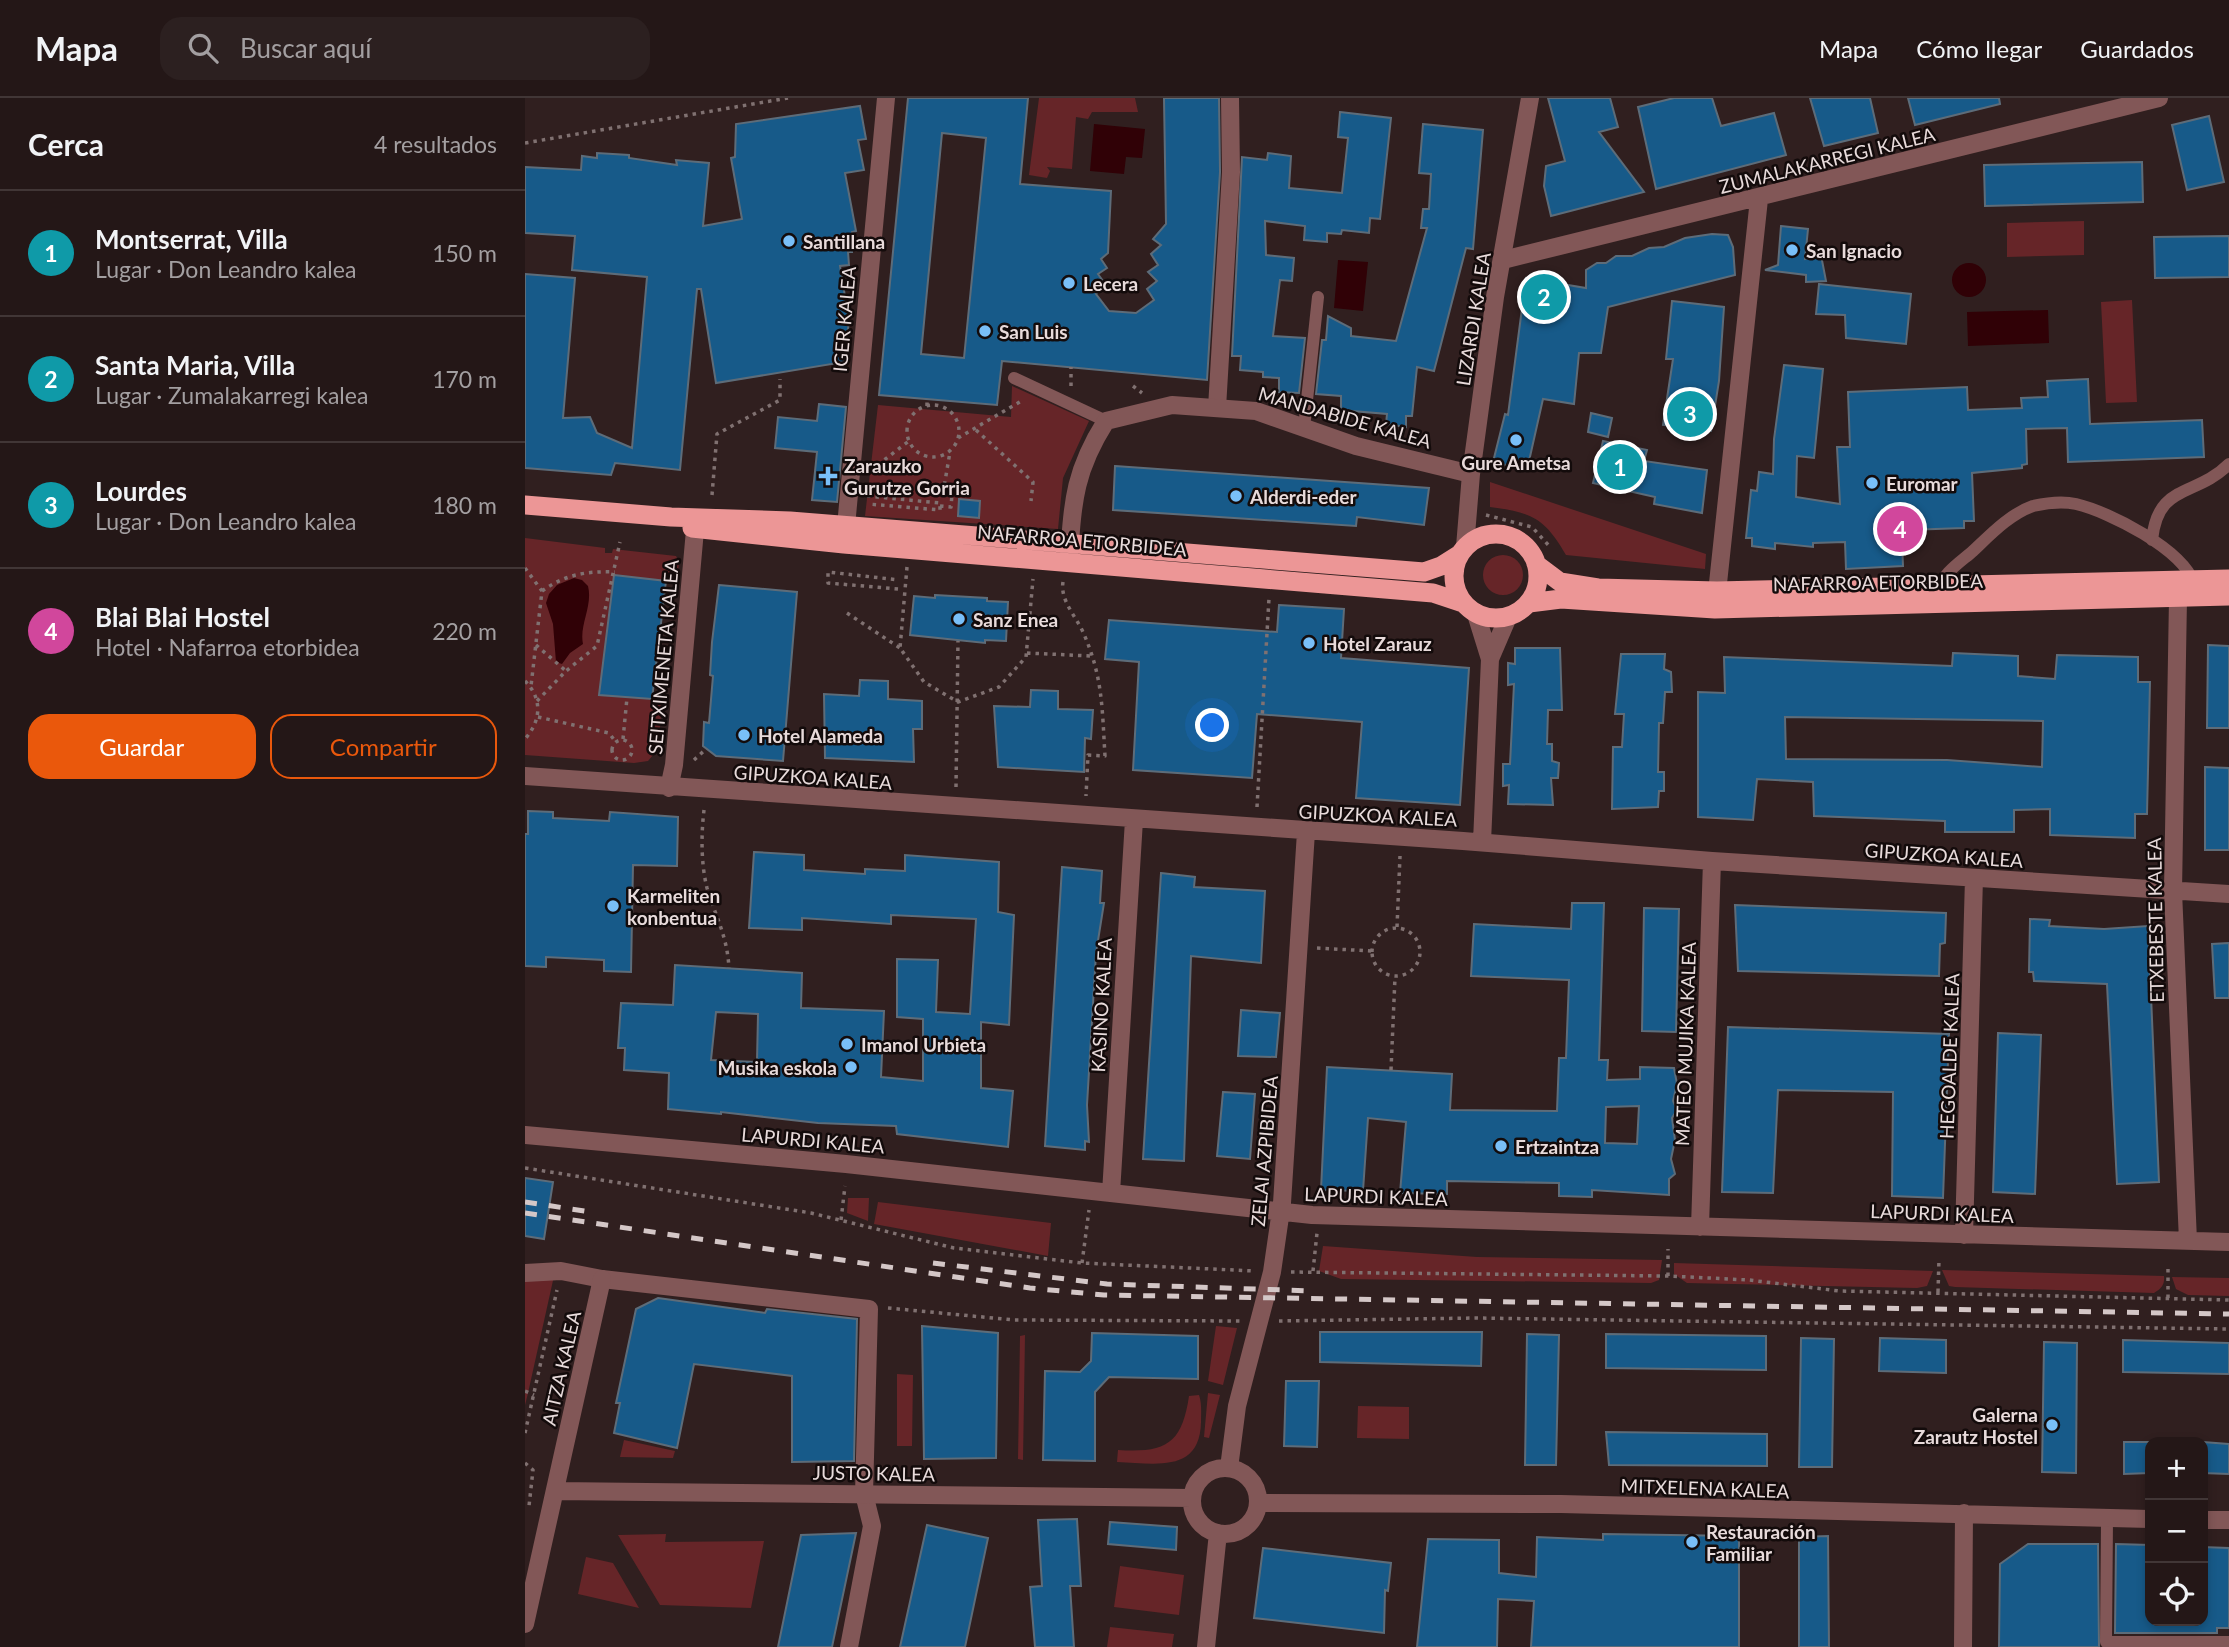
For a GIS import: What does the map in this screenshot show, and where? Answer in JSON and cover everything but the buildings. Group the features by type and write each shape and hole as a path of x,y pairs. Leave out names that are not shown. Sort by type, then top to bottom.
{"highway":[{"name":"NAFARROA ETORBIDEA","path":"525,505 671,517 790,521 845,535"},
{"name":"NAFARROA ETORBIDEA","path":"671,517 695,530 845,535 1067,561 1433,593 1469,608"},
{"path":"1491,534 1506,535 1519,541 1537,564 1538,578 1529,603 1508,617 1492,619 1469,608 1454,585 1454,569 1463,550 1477,538 1491,534"},
{"name":"NAFARROA ETORBIDEA","path":"1067,561 1424,572 1441,566 1463,550"},
{"name":"NAFARROA ETORBIDEA","path":"1537,564 1560,582 1598,589 1716,600"},
{"name":"NAFARROA ETORBIDEA","path":"2189,592 2229,579"},
{"name":"NAFARROA ETORBIDEA","path":"1529,603 1561,599 1716,600 1938,594 2189,592 2229,596"}],"street":[{"name":"IGER KALEA","path":"845,535 886,98"},
{"path":"1217,408 1231,172 1230,98"},
{"name":"LIZARDI KALEA","path":"1463,550 1471,474 1530,98"},
{"name":"ZUMALAKARREGI KALEA","path":"1503,260 1759,199 2159,98"},
{"path":"1716,600 1759,199"},
{"name":"MANDABIDE KALEA","path":"1106,421 1173,405 1256,411 1356,446 1471,474"},
{"path":"1067,561 1074,488 1087,451 1106,421"},
{"name":"NAFARROA ETORBIDEA","path":"695,530 711,526 770,529 790,521"},
{"name":"SEITXIMENETA KALEA","path":"669,788 674,765 695,530"},
{"name":"ETXEBESTE KALEA","path":"2188,1241 2173,891 2189,592"},
{"path":"1469,608 1490,659"},
{"path":"1482,842 1490,659 1508,617"},
{"name":"GIPUZKOA KALEA","path":"525,776 1306,832 1482,842 1712,861 2229,894"},
{"name":"KASINO KALEA","path":"1111,1193 1134,820"},
{"name":"ZELAI AZPIBIDEA","path":"1229,1468 1237,1406 1272,1272 1282,1203 1306,832"},
{"name":"MATEO MUJIKA KALEA","path":"1700,1227 1712,861"},
{"name":"HEGOALDE KALEA","path":"1964,1235 1974,878"},
{"name":"LAPURDI KALEA","path":"525,1135 846,1164 1252,1210 1313,1221 1700,1227 2229,1242"},
{"path":"525,1273 561,1271 603,1279 877,1309 864,1494 872,1526 849,1647"},
{"name":"AITZA KALEA","path":"525,1624 603,1279"},
{"path":"1229,1468 1250,1480 1258,1503 1248,1524 1234,1532 1218,1533 1199,1520 1192,1498 1204,1476 1229,1468"},
{"name":"JUSTO KALEA","path":"555,1491 1192,1498"},
{"name":"MITXELENA KALEA","path":"1258,1503 1561,1504 2145,1519"},
{"path":"1963,1647 1964,1513"},
{"path":"2208,1520 2229,1520"},
{"path":"1206,1647 1218,1533"}],"lane":[{"path":"1304,428 1318,297"},
{"path":"1014,378 1106,421"},
{"path":"2152,540 2154,522 2160,508 2169,498 2210,480 2229,464"},
{"path":"1938,594 1948,573 2005,522 2035,506 2076,504 2117,520 2152,540 2180,562 2189,592"},
{"path":"2107,1519 2106,1642 2221,1644"}],"path":[{"path":"525,143 788,98"},
{"path":"712,495 717,434 780,400 781,379"},
{"path":"943,493 950,452 958,438 1034,394"},
{"path":"927,399 927,406"},
{"path":"939,400 939,406"},
{"path":"950,452 943,456 927,457 919,454 909,441 907,433 912,416 927,406 946,409 957,421 958,438"},
{"path":"975,429 1033,482 1031,501"},
{"path":"849,494 909,441"},
{"path":"849,494 940,510 940,506"},
{"path":"849,494 940,503 940,506 951,507 952,494"},
{"path":"537,701 566,671 597,646 611,577 615,572 619,542"},
{"path":"1067,561 1061,593 1101,679 1105,756 1088,755 1085,798"},
{"path":"860,562 861,576"},
{"path":"900,648 907,565"},
{"path":"525,568 542,591 531,687"},
{"path":"542,591 559,578 588,571 615,572"},
{"path":"898,589 828,583 828,572 899,580"},
{"path":"958,702 999,687 1027,653 1033,574"},
{"path":"1257,808 1270,589"},
{"path":"847,612 900,648 924,682 958,702"},
{"path":"956,792 958,641"},
{"path":"536,644 566,671"},
{"path":"1027,653 1092,656"},
{"path":"525,681 537,701 538,717 525,740"},
{"path":"623,739 627,698"},
{"path":"538,717 609,733 615,741"},
{"path":"623,739 631,743 633,750 629,758 621,761 614,757 611,749 615,741 623,739"},
{"path":"687,766 706,749"},
{"path":"703,810 703,861 707,887 727,941 729,968"},
{"path":"1397,927 1400,854"},
{"path":"1397,927 1415,935 1421,953 1413,971 1395,977 1378,969 1371,951 1379,934 1397,927"},
{"path":"1313,948 1371,951"},
{"path":"1391,1070 1395,977"},
{"path":"525,1168 841,1220 954,1248 1081,1263 1254,1271"},
{"path":"841,1220 845,1186"},
{"path":"1081,1263 1090,1208"},
{"path":"1313,1221 1313,1271"},
{"path":"1668,1249 1668,1276"},
{"path":"1938,1259 1938,1292"},
{"path":"2168,1267 2168,1298"},
{"path":"525,1433 561,1271"},
{"path":"1301,1272 1668,1276 1749,1280 1839,1291 2229,1300"},
{"path":"877,1309 1014,1320 1234,1321"},
{"path":"1280,1321 1475,1318 2229,1329"},
{"path":"525,1391 534,1395"},
{"path":"525,1463 533,1470 528,1518"}],"shaded area":[{"path":"1039,98 1135,98 1138,112 1092,112 1088,119 1076,117 1072,169 1047,167 1050,171 1047,178 1029,175"},
{"path":"1094,124 1145,129 1142,158 1126,157 1124,174 1090,171"},
{"path":"2084,221 2084,255 2007,257 2007,223"},
{"path":"1338,260 1368,262 1363,311 1334,308"},
{"path":"1969,263 1981,268 1986,280 1981,292 1969,297 1957,292 1952,280 1957,268"},
{"path":"2132,300 2137,402 2106,403 2101,302"},
{"path":"2048,310 2049,343 1968,346 1967,312"},
{"path":"1012,386 1089,421 1063,478 1058,529 865,516 878,405 1011,417"},
{"path":"1490,482 1706,554 1705,569 1566,555 1551,533 1535,519 1516,511 1490,507"},
{"path":"525,538 605,548 605,553 612,553 613,549 676,556 679,562 677,582 614,575 600,695 651,699 653,696 662,702 658,749 648,761 634,763 525,755"},
{"path":"1503,555 1517,561 1523,575 1517,589 1503,595 1489,589 1483,575 1489,561"},
{"path":"574,578 582,580 588,586 589,593 583,644 570,653 562,664 556,662 553,624 546,603 549,594 557,585"},
{"path":"848,1198 869,1198 868,1221 847,1213"},
{"path":"878,1202 1051,1223 1048,1256 874,1224"},
{"path":"1323,1246 1477,1257 1662,1260 1659,1280 1651,1283 1341,1279 1319,1271"},
{"path":"1674,1263 1933,1271 1927,1286 1917,1288 1687,1283 1674,1274"},
{"path":"1942,1270 2164,1276 2164,1279 2162,1286 2154,1293 1955,1287 1949,1286"},
{"path":"554,1276 528,1393 525,1405 525,1278"},
{"path":"2172,1277 2229,1278 2229,1296 2188,1295 2176,1289"},
{"path":"1216,1326 1237,1328 1223,1385 1208,1381"},
{"path":"1025,1335 1023,1460 1018,1459 1020,1336"},
{"path":"897,1374 913,1375 912,1446 897,1446"},
{"path":"1208,1393 1220,1395 1209,1438 1204,1437"},
{"path":"1199,1395 1199,1439 1193,1450 1184,1458 1160,1463 1117,1462 1118,1450 1148,1450 1169,1442 1182,1425 1189,1396"},
{"path":"1358,1406 1409,1407 1409,1439 1357,1438"},
{"path":"624,1440 675,1451 673,1458 620,1457"},
{"path":"666,1534 665,1542 764,1541 751,1608 660,1605 618,1535"},
{"path":"586,1557 613,1563 639,1608 578,1594"},
{"path":"1120,1566 1184,1575 1179,1615 1114,1607"},
{"path":"1110,1627 1174,1634 1172,1647 1107,1647"}],"railway":[{"path":"525,1202 591,1212"},
{"path":"525,1213 1030,1288 1104,1295 2229,1314"},
{"path":"933,1263 1107,1284 1313,1291"}],"place":[{"name":"Santillana","path":"789,241"},
{"name":"San Ignacio","path":"1792,250"},
{"name":"Lecera","path":"1069,283"},
{"name":"Santa Maria, Villa","path":"1544,297"},
{"name":"San Luis","path":"985,331"},
{"name":"Lourdes","path":"1690,414"},
{"name":"Gure Ametsa","path":"1516,440"},
{"name":"Montserrat, Villa","path":"1620,467"},
{"name":"Zarauzko Gurutze Gorria","path":"828,476"},
{"name":"Euromar","path":"1872,483"},
{"name":"Alderdi-eder","path":"1236,496"},
{"name":"Blai Blai Hostel","path":"1900,529"},
{"name":"Sanz Enea","path":"959,619"},
{"name":"Hotel Zarauz","path":"1309,643"},
{"name":"Hotel Alameda","path":"744,735"},
{"name":"Karmeliten konbentua","path":"613,906"},
{"name":"Imanol Urbieta","path":"847,1044"},
{"name":"Musika eskola","path":"851,1067"},
{"name":"Ertzaintza","path":"1501,1146"},
{"name":"Galerna Zarautz Hostel","path":"2052,1425"},
{"name":"Restauración Familiar","path":"1692,1542"}]}
